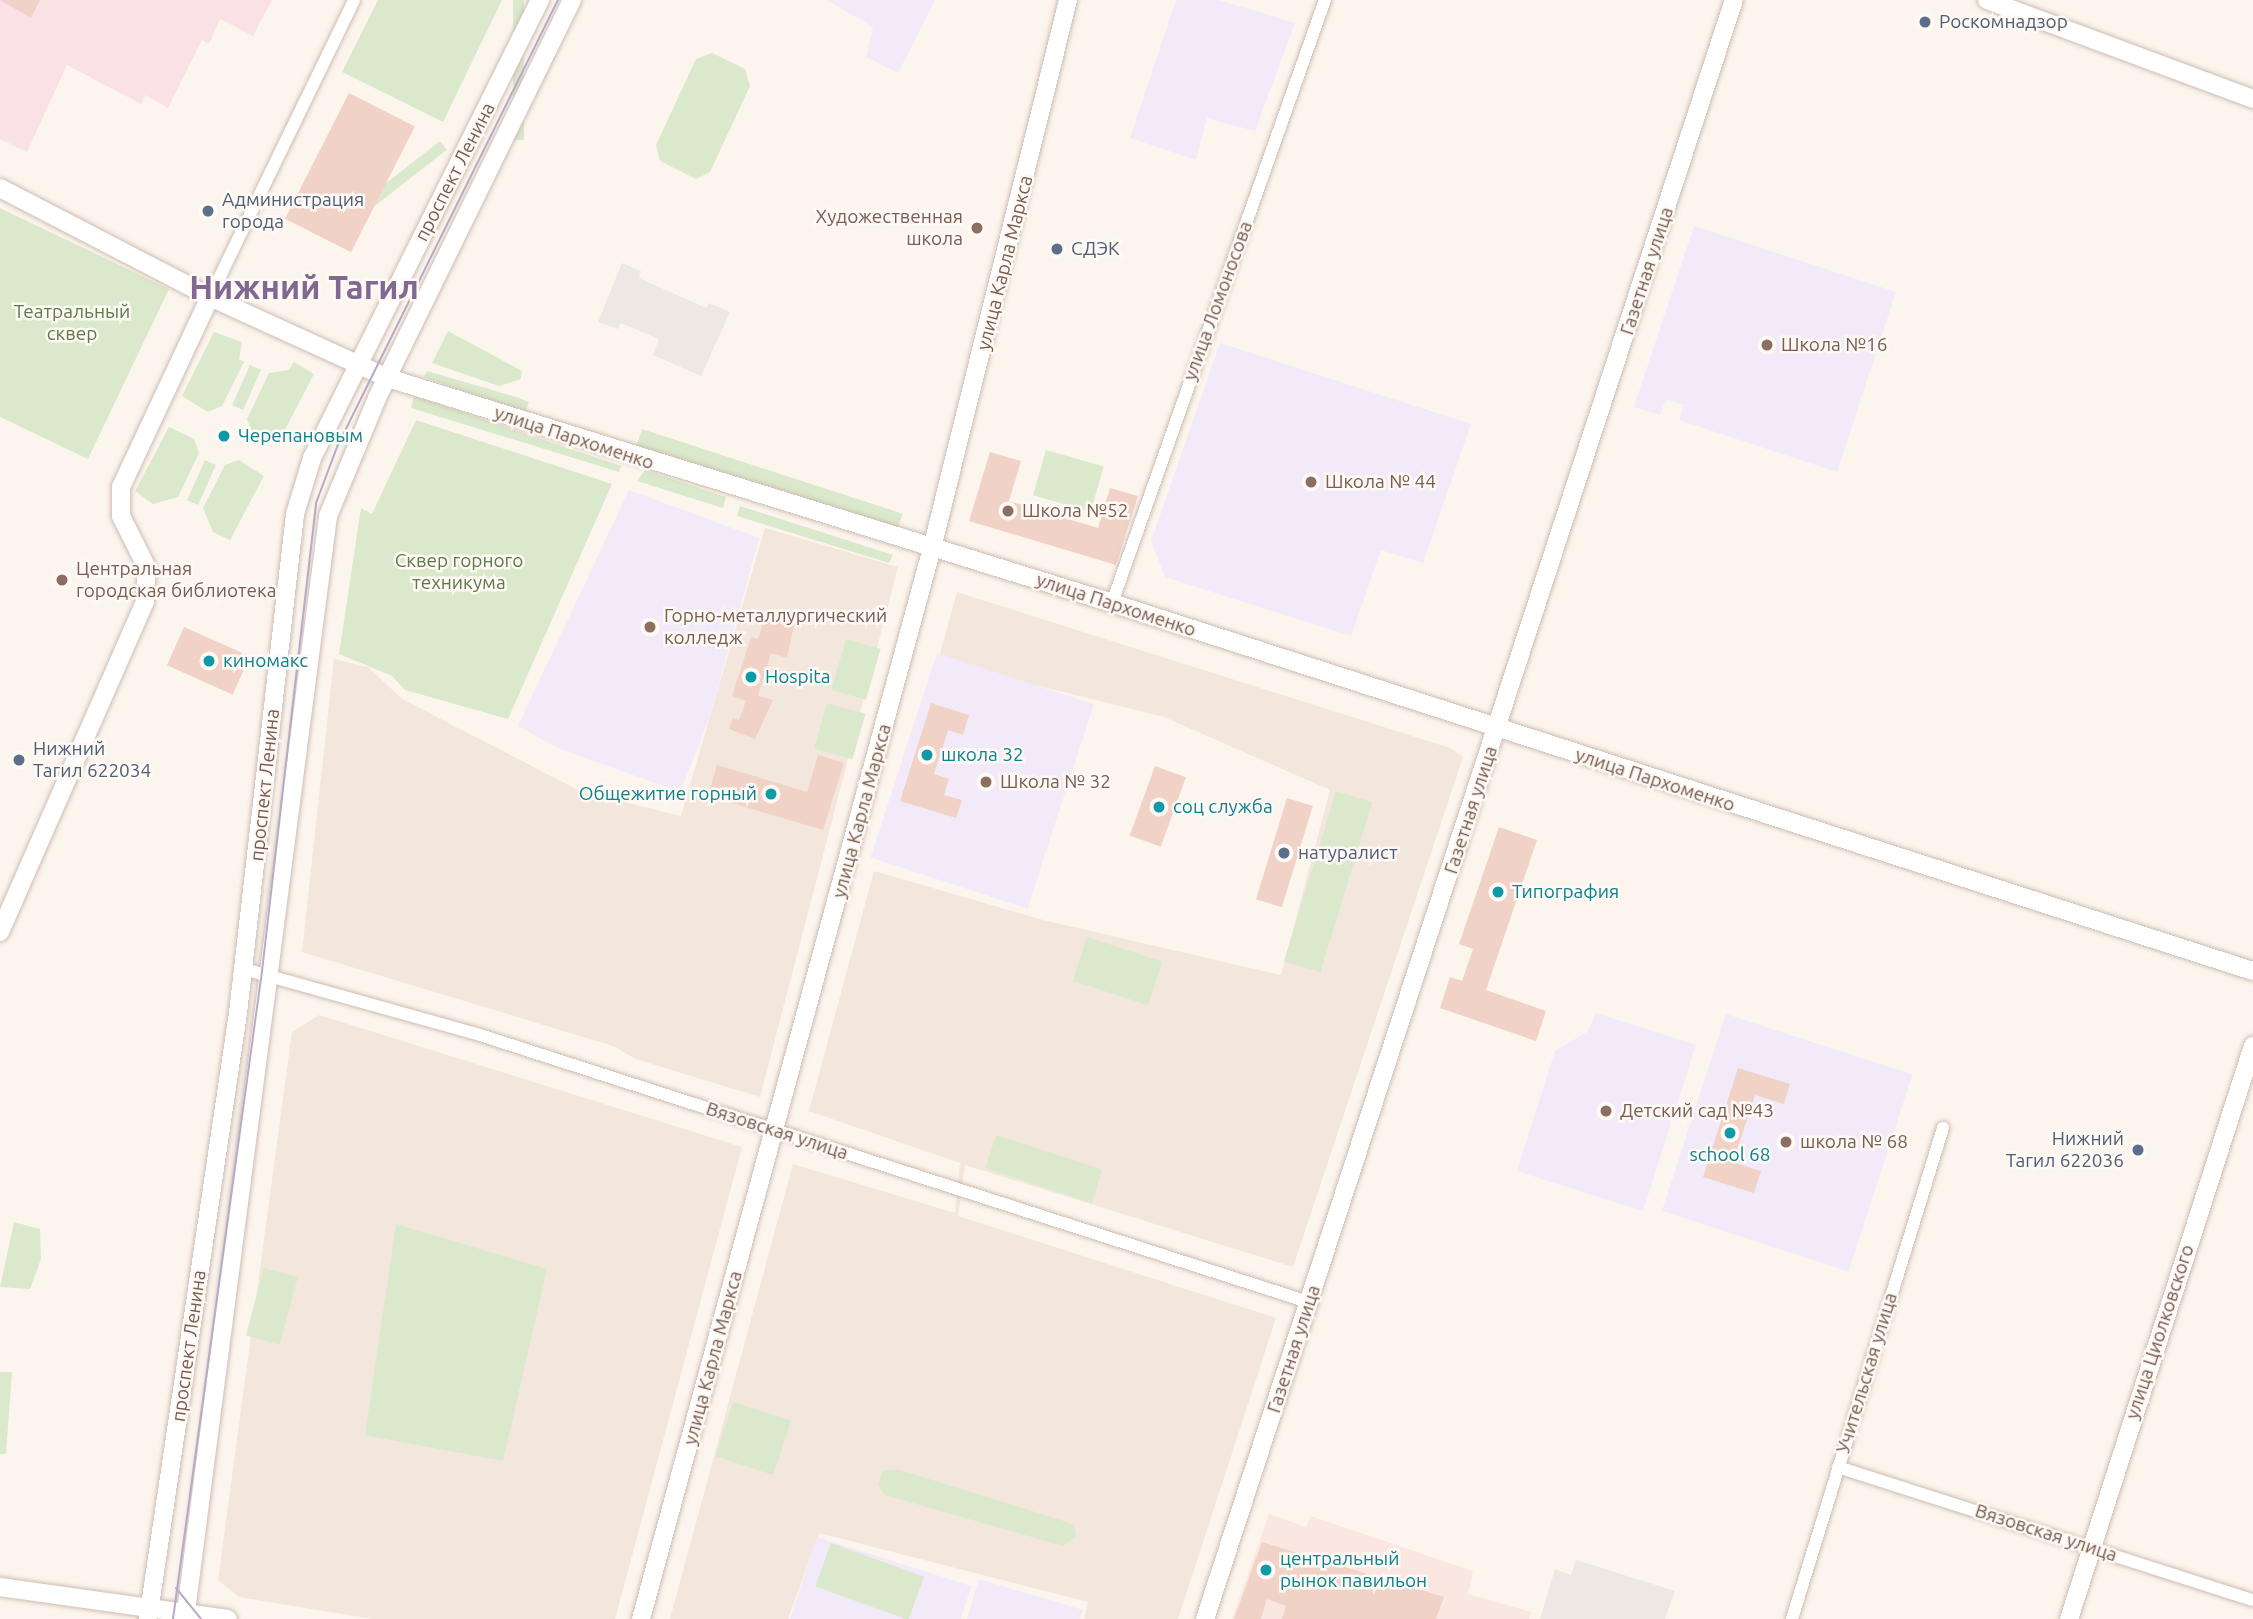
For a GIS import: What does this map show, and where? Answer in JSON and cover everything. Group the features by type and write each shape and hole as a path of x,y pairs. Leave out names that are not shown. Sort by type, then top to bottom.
{"main road":[{"name":"проспект Ленина","path":"149,1613 244,969 295,514 312,458 540,0"},
{"name":"проспект Ленина","path":"186,1615 328,516 387,378 572,0"},
{"name":"улица Карла Маркса","path":"641,1619 932,548 1068,0"},
{"name":"Газетная улица","path":"1205,1619 1734,0"},
{"path":"1987,0 2253,99"},
{"name":"улица Пархоменко","path":"0,188 210,297 387,378 1112,603 1498,727 1990,891 2253,971"},
{"path":"0,932 145,601 148,577 121,516 121,487 210,297"},
{"name":"улица Циолковского","path":"2069,1619 2253,1046"},
{"path":"0,1587 149,1613 228,1619"}],"street":[{"path":"210,297 354,0"},
{"name":"улица Ломоносова","path":"1112,603 1325,0"},
{"name":"Вязовская улица","path":"244,969 271,972 776,1130 1308,1302"},
{"name":"Учительская улица","path":"1792,1619 1943,1128"},
{"name":"Вязовская улица","path":"1838,1467 2253,1600"}],"shaded area":[{"path":"0,0 272,0 253,36 220,19 209,44 202,40 168,108 145,95 141,104 67,65 27,152 0,139"},
{"path":"827,0 935,0 898,73 866,57 873,27"},
{"path":"1176,0 1219,0 1295,23 1255,131 1207,118 1196,160 1130,138"},
{"name":"Школа №16","path":"1694,226 1896,292 1837,472 1679,420 1684,405 1666,399 1660,415 1634,407"},
{"path":"622,263 641,271 639,278 706,308 709,303 730,312 701,376 653,355 659,339 621,323 618,329 598,322"},
{"name":"Школа № 44","path":"1220,343 1471,424 1423,563 1381,550 1351,636 1165,577 1151,541"},
{"name":"Горно-металлургический колледж","path":"629,490 759,538 710,716 680,792 558,748 518,726"},
{"path":"765,528 898,567 760,1097 636,1059 613,1046 302,952 334,659 368,667 402,699 580,791 681,816"},
{"path":"957,592 1450,748 1463,757 1293,1267 965,1165 958,1216 1276,1318 1178,1619 1084,1619 1088,1602 819,1533 788,1619 670,1619 793,1164 955,1213 960,1163 809,1111 874,871 1043,920 1281,975 1330,790 1164,717 938,661"},
{"name":"Школа № 32","path":"937,653 1094,704 1027,908 871,857"},
{"name":"Детский сад №43","path":"1596,1013 1696,1045 1643,1211 1517,1171 1555,1051 1587,1032"},
{"name":"школа № 68","path":"1726,1014 1912,1075 1848,1271 1662,1211"},
{"path":"319,1015 742,1147 615,1619 373,1619 239,1597 218,1580 292,1032"},
{"path":"1269,1514 1306,1527 1311,1516 1473,1571 1468,1594 1531,1612 1529,1619 1232,1619"},
{"path":"817,1537 971,1586 961,1619 790,1619"},
{"path":"1576,1560 1675,1591 1665,1619 1540,1619 1555,1569 1571,1575"},
{"path":"979,1579 1083,1610 1080,1619 967,1619"}],"green space":[{"path":"378,0 502,0 443,122 342,72"},
{"path":"513,0 524,0 524,140 513,140"},
{"path":"712,53 745,69 750,86 710,172 696,179 660,161 656,145 696,59"},
{"path":"440,141 447,150 343,231 336,222"},
{"name":"Театральный сквер","path":"0,208 169,289 88,459 0,417"},
{"path":"448,331 522,371 521,379 499,386 432,363"},
{"path":"214,332 242,342 239,359 244,362 222,406 208,412 182,396"},
{"path":"294,362 314,374 277,445 252,432 247,419 269,373 289,370"},
{"path":"250,365 261,370 243,410 232,405"},
{"path":"427,371 529,402 525,413 424,377"},
{"path":"414,396 621,466 619,472 411,408"},
{"name":"Сквер горного техникума","path":"416,420 612,484 508,719 405,690 392,676 339,654 361,508 372,514"},
{"path":"169,427 194,439 199,453 178,497 153,504 135,491"},
{"path":"642,429 903,514 897,531 636,446"},
{"path":"1046,450 1104,467 1091,512 1033,495"},
{"path":"205,460 216,465 198,505 187,500"},
{"path":"239,460 264,476 230,540 213,532 203,508 225,465"},
{"path":"645,470 726,497 723,508 637,481"},
{"path":"740,506 893,555 889,563 737,516"},
{"path":"846,639 881,649 866,700 831,690"},
{"path":"827,703 865,714 852,759 814,748"},
{"path":"1336,791 1372,802 1320,972 1284,961"},
{"path":"1087,937 1162,961 1148,1005 1073,981"},
{"path":"996,1135 1103,1170 1092,1203 985,1168"},
{"path":"14,1222 40,1229 41,1259 30,1289 0,1287"},
{"path":"396,1224 547,1269 503,1461 365,1435"},
{"path":"264,1268 298,1277 280,1345 246,1336"},
{"path":"0,1372 12,1372 6,1454 0,1454"},
{"path":"733,1402 791,1421 773,1475 715,1456"},
{"path":"897,1469 1064,1521 1074,1525 1076,1537 1063,1546 885,1495 878,1485 883,1471"},
{"path":"831,1543 924,1577 909,1619 815,1586"}],"building":[{"path":"0,0 40,0 31,18"},
{"path":"349,93 415,127 351,252 285,219"},
{"name":"Школа №52","path":"990,452 1021,461 1009,501 1098,528 1110,488 1138,496 1116,565 969,521"},
{"name":"Hospita","path":"767,611 796,616 787,658 771,653 758,696 773,700 755,739 729,729 733,718 739,720 746,701 732,696 751,637 758,639"},
{"name":"киномакс","path":"184,627 250,656 233,695 167,665"},
{"name":"школа 32","path":"931,703 969,715 963,735 948,730 934,774 949,779 944,795 962,800 956,818 900,801"},
{"name":"Общежитие горный","path":"818,755 844,763 823,830 708,796 717,765 807,792"},
{"name":"соц служба","path":"1155,766 1186,777 1161,847 1130,836"},
{"name":"натуралист","path":"1287,798 1313,806 1282,907 1256,899"},
{"name":"Типография","path":"1499,827 1537,840 1486,990 1546,1011 1536,1041 1440,1008 1450,977 1462,981 1473,949 1459,944"},
{"name":"school 68","path":"1738,1068 1790,1084 1784,1104 1755,1095 1733,1162 1761,1171 1754,1193 1703,1177"},
{"path":"1262,1542 1444,1597 1436,1619 1282,1619 1286,1606 1267,1599 1261,1619 1234,1619"}],"tram line":[{"path":"173,1619 262,971 316,503 337,447 558,0"},
{"path":"176,1588 201,1619"}],"place":[{"name":"Роскомнадзор","path":"1925,22"},
{"name":"Администрация города","path":"208,211"},
{"name":"Художественная школа","path":"977,228"},
{"name":"СДЭК","path":"1057,249"},
{"name":"Школа №16","path":"1767,345"},
{"name":"Черепановым","path":"224,436"},
{"name":"Школа № 44","path":"1311,482"},
{"name":"Школа №52","path":"1008,511"},
{"name":"Центральная городская библиотека","path":"62,580"},
{"name":"Горно-металлургический колледж","path":"650,627"},
{"name":"киномакс","path":"209,661"},
{"name":"Hospita","path":"751,677"},
{"name":"школа 32","path":"927,755"},
{"name":"Нижний Тагил 622034","path":"19,760"},
{"name":"Школа № 32","path":"986,782"},
{"name":"Общежитие горный","path":"771,794"},
{"name":"соц служба","path":"1159,807"},
{"name":"натуралист","path":"1284,853"},
{"name":"Типография","path":"1498,892"},
{"name":"Детский сад №43","path":"1606,1111"},
{"name":"school 68","path":"1730,1133"},
{"name":"школа № 68","path":"1786,1142"},
{"name":"Нижний Тагил 622036","path":"2138,1150"},
{"name":"центральный рынок павильон","path":"1266,1570"}],"district":[{"name":"Нижний Тагил","path":"304,287"}]}
